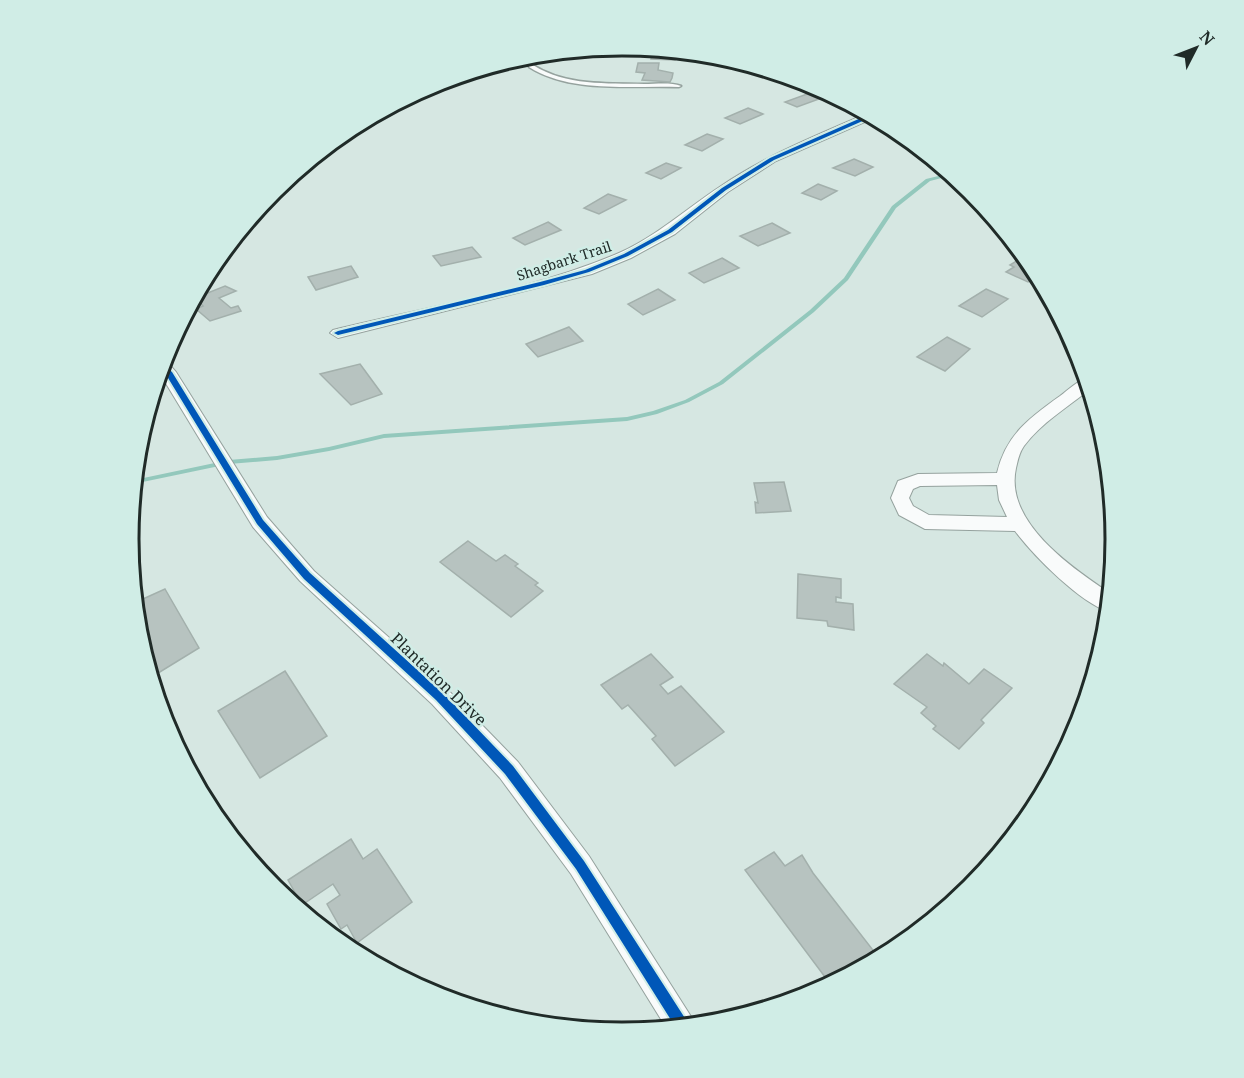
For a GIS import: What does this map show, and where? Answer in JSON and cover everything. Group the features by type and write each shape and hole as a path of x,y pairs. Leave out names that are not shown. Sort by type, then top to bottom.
{"street":[{"name":"Shagbark Trail","path":"338,333 542,284 586,271 626,255 670,231 724,189 772,159 862,119"},
{"name":"Plantation Drive","path":"168,372 260,522 307,576 440,697 509,771 580,865 678,1019"},
{"path":"1081,388 1026,432 1010,453 1005,479 1010,501 1020,524 1042,552 1062,570 1101,598"},
{"path":"1005,479 918,480 905,485 900,498 906,510 925,522 1020,524"}],"lane":[{"path":"531,65 540,74 549,78 580,83 679,86"}],"building":[{"path":"652,57 675,59 675,60 651,59"},
{"path":"638,63 659,63 658,70 673,73 670,82 642,80 645,73 636,72"},
{"path":"807,94 819,99 797,107 785,102"},
{"path":"748,108 763,114 740,124 725,118"},
{"path":"707,134 723,139 702,151 685,145"},
{"path":"854,159 873,167 855,176 833,168"},
{"path":"666,163 681,168 661,179 646,173"},
{"path":"818,184 837,191 821,200 802,193"},
{"path":"608,194 626,200 599,214 584,208"},
{"path":"548,222 561,230 525,245 513,238"},
{"path":"772,223 790,233 758,246 740,236"},
{"path":"472,247 481,257 441,266 433,256"},
{"path":"722,258 739,268 704,283 689,273"},
{"path":"1017,261 1031,281 1028,282 1006,272 1014,267 1010,265"},
{"path":"351,266 358,277 316,290 308,277"},
{"path":"225,286 236,291 219,298 231,308 238,306 241,311 210,321 196,309 203,306 200,303 205,294"},
{"path":"658,289 675,300 643,315 628,304"},
{"path":"986,289 1008,299 982,317 959,306"},
{"path":"569,327 583,341 538,357 526,344"},
{"path":"947,337 970,349 945,371 917,357"},
{"path":"360,364 382,394 351,405 320,374"},
{"path":"784,482 791,511 756,513 755,502 758,503 754,483"},
{"path":"468,541 496,561 505,555 518,564 515,566 538,583 535,585 543,591 511,617 440,562"},
{"path":"798,574 841,579 841,598 836,597 836,602 853,604 854,630 828,626 827,621 797,618"},
{"path":"165,589 199,648 158,673 148,633 143,599"},
{"path":"651,654 673,677 660,685 668,694 681,686 724,732 675,766 652,739 656,736 628,705 622,709 601,685"},
{"path":"927,654 943,666 944,663 969,684 984,669 1012,688 981,720 984,723 959,749 933,729 936,726 921,713 927,707 894,684"},
{"path":"285,671 327,736 260,778 218,711"},
{"path":"351,839 363,859 377,849 412,902 357,943 347,925 341,929 327,904 340,895 333,884 304,904 288,880"},
{"path":"774,852 785,866 802,855 813,873 874,952 826,978 745,870"}],"waterway":[{"path":"143,480 229,462 277,458 329,449 384,436 627,419 655,413 687,401 721,383 812,311 846,279 894,207 928,180 942,176"}],"cycle path":[{"path":"338,333 587,271 626,255 670,231 724,189 772,159 862,119"},
{"path":"168,372 260,522 307,576 440,697 509,770 580,865 678,1019"}]}
